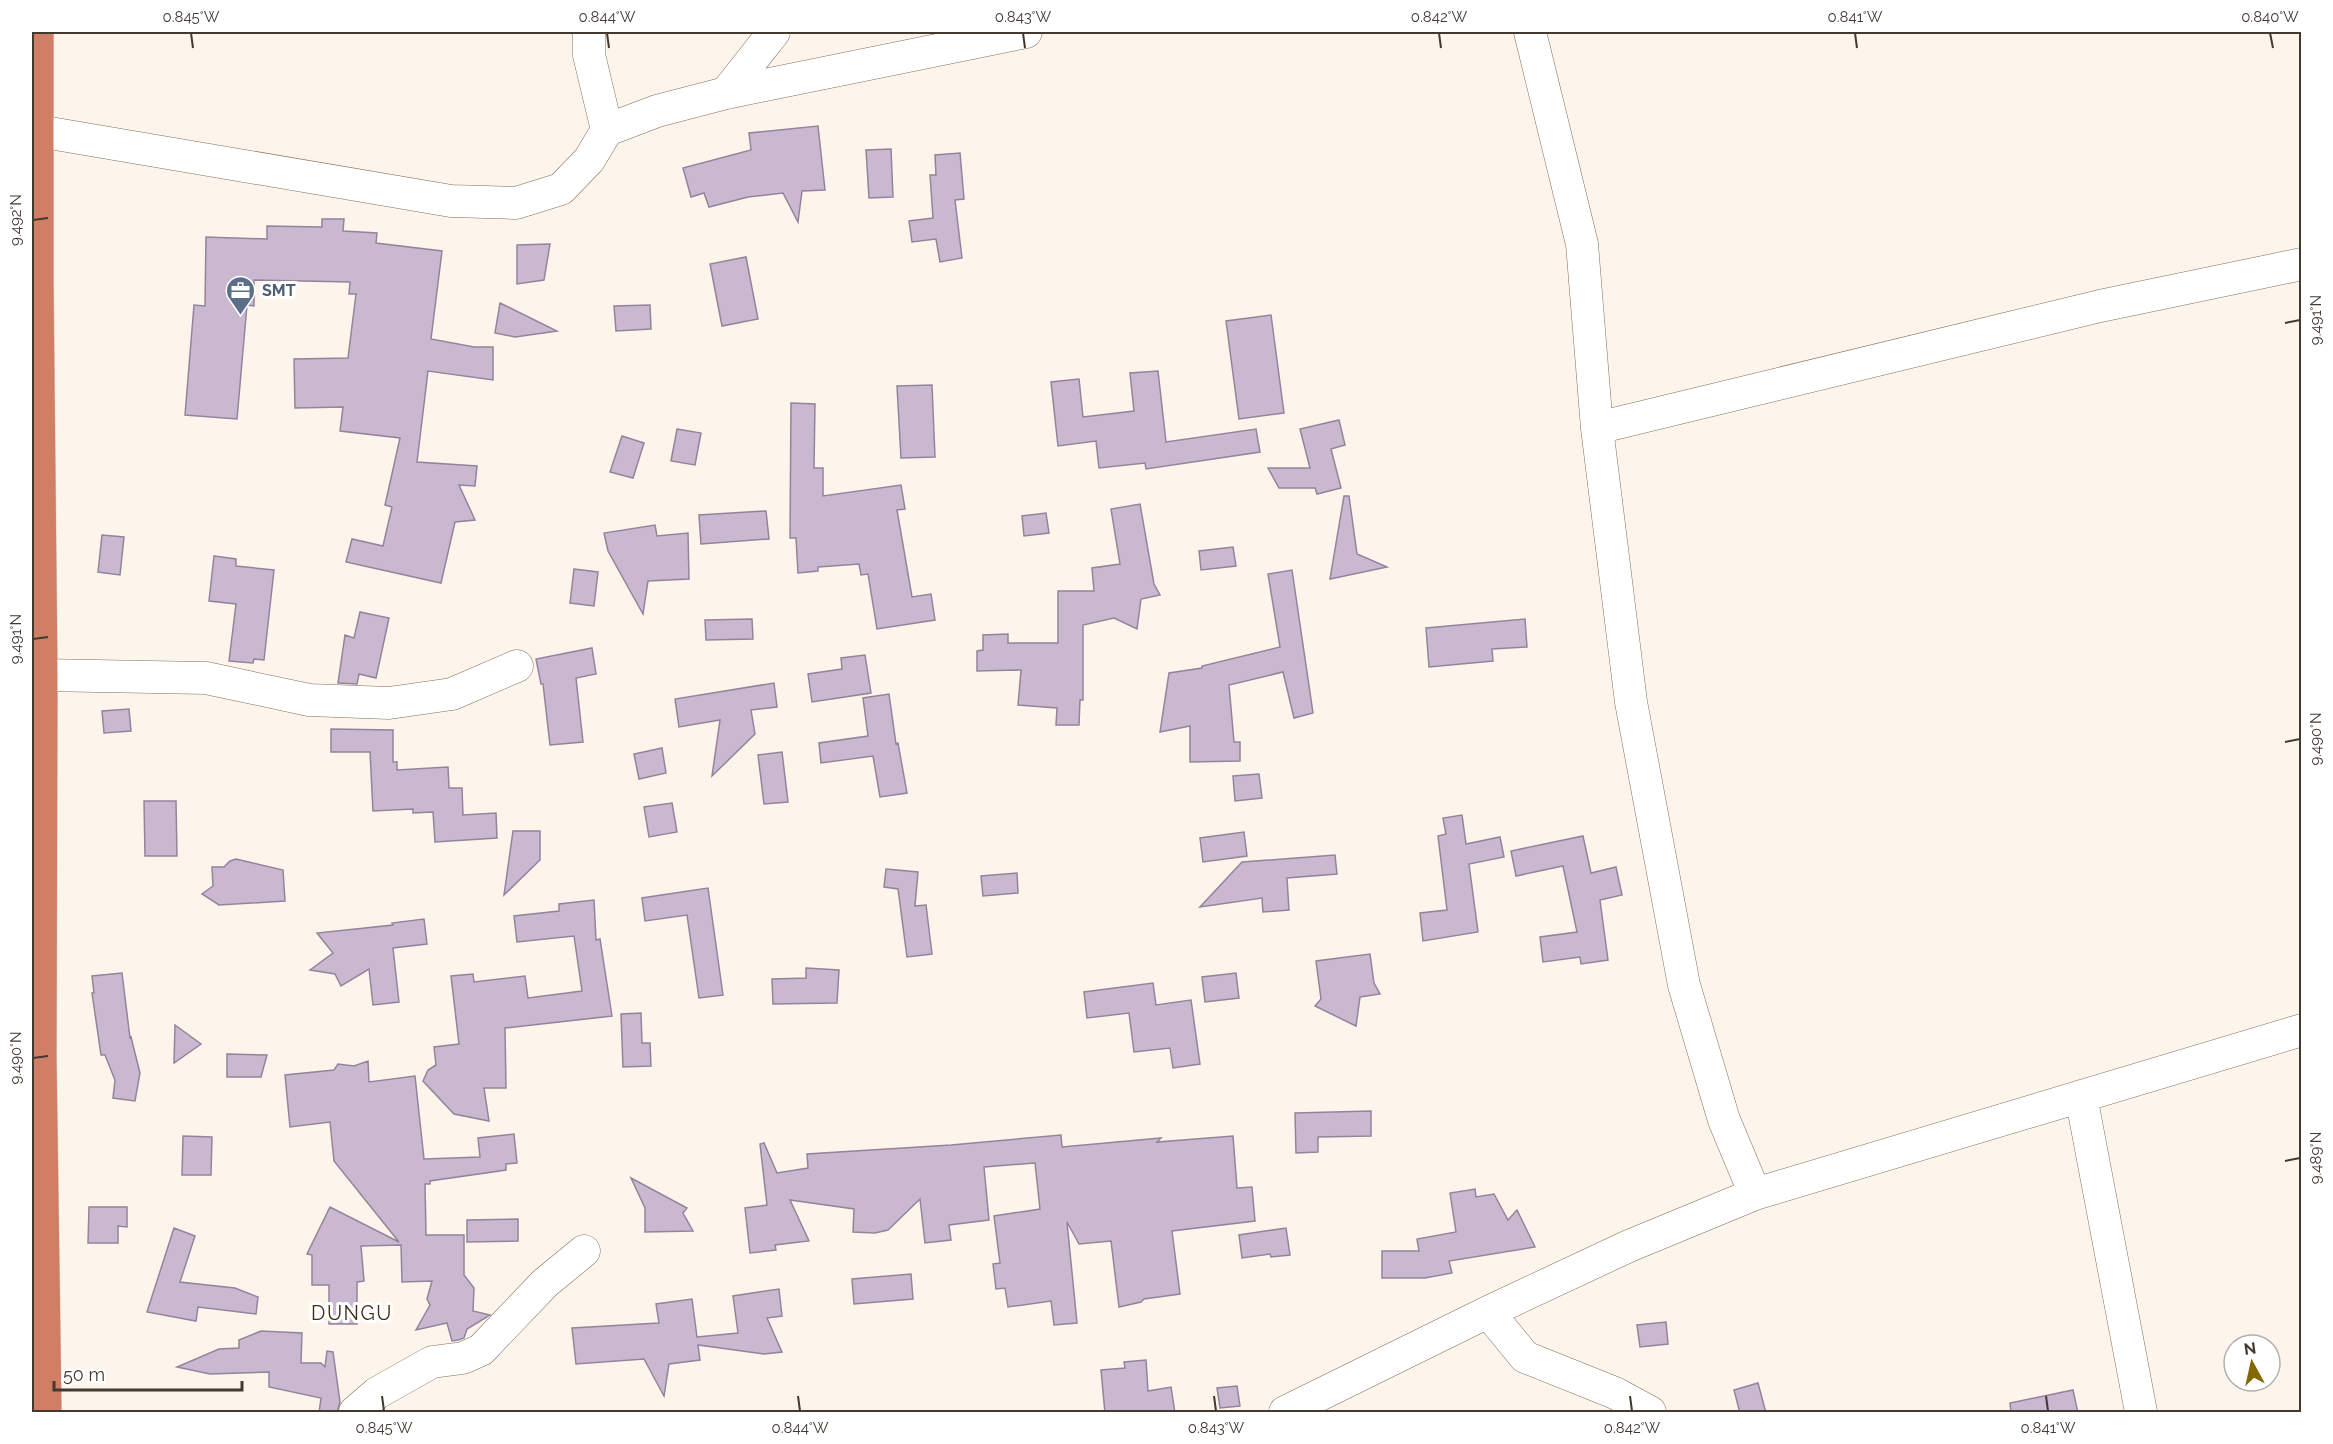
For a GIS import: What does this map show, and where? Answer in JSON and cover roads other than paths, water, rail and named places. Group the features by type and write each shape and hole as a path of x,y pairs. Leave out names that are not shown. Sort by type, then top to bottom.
{"highway":[{"path":"37,32 38,131 34,282 36,674 45,1413"}],"street":[{"path":"589,32 589,55 607,130"},
{"path":"726,93 774,32"},
{"path":"38,131 451,201 516,203 561,189 589,160 607,130 657,111 726,93 1026,32"},
{"path":"1530,32 1582,244 1597,428 1631,702 1684,985 1725,1120 1755,1194"},
{"path":"1597,428 2100,306 2301,264"},
{"path":"36,674 206,678 309,700 389,704 452,694 517,666"},
{"path":"1285,1413 1488,1312 1629,1246 1755,1194 2301,1030"},
{"path":"2081,1096 2141,1413"},
{"path":"355,1413 377,1393 432,1362 463,1358 481,1350 545,1283 584,1251"},
{"path":"1488,1312 1525,1357 1615,1393 1650,1413"}],"place":[{"name":"SMT","path":"241,316"}],"district":[{"name":"DUNGU","path":"352,1313"}]}
